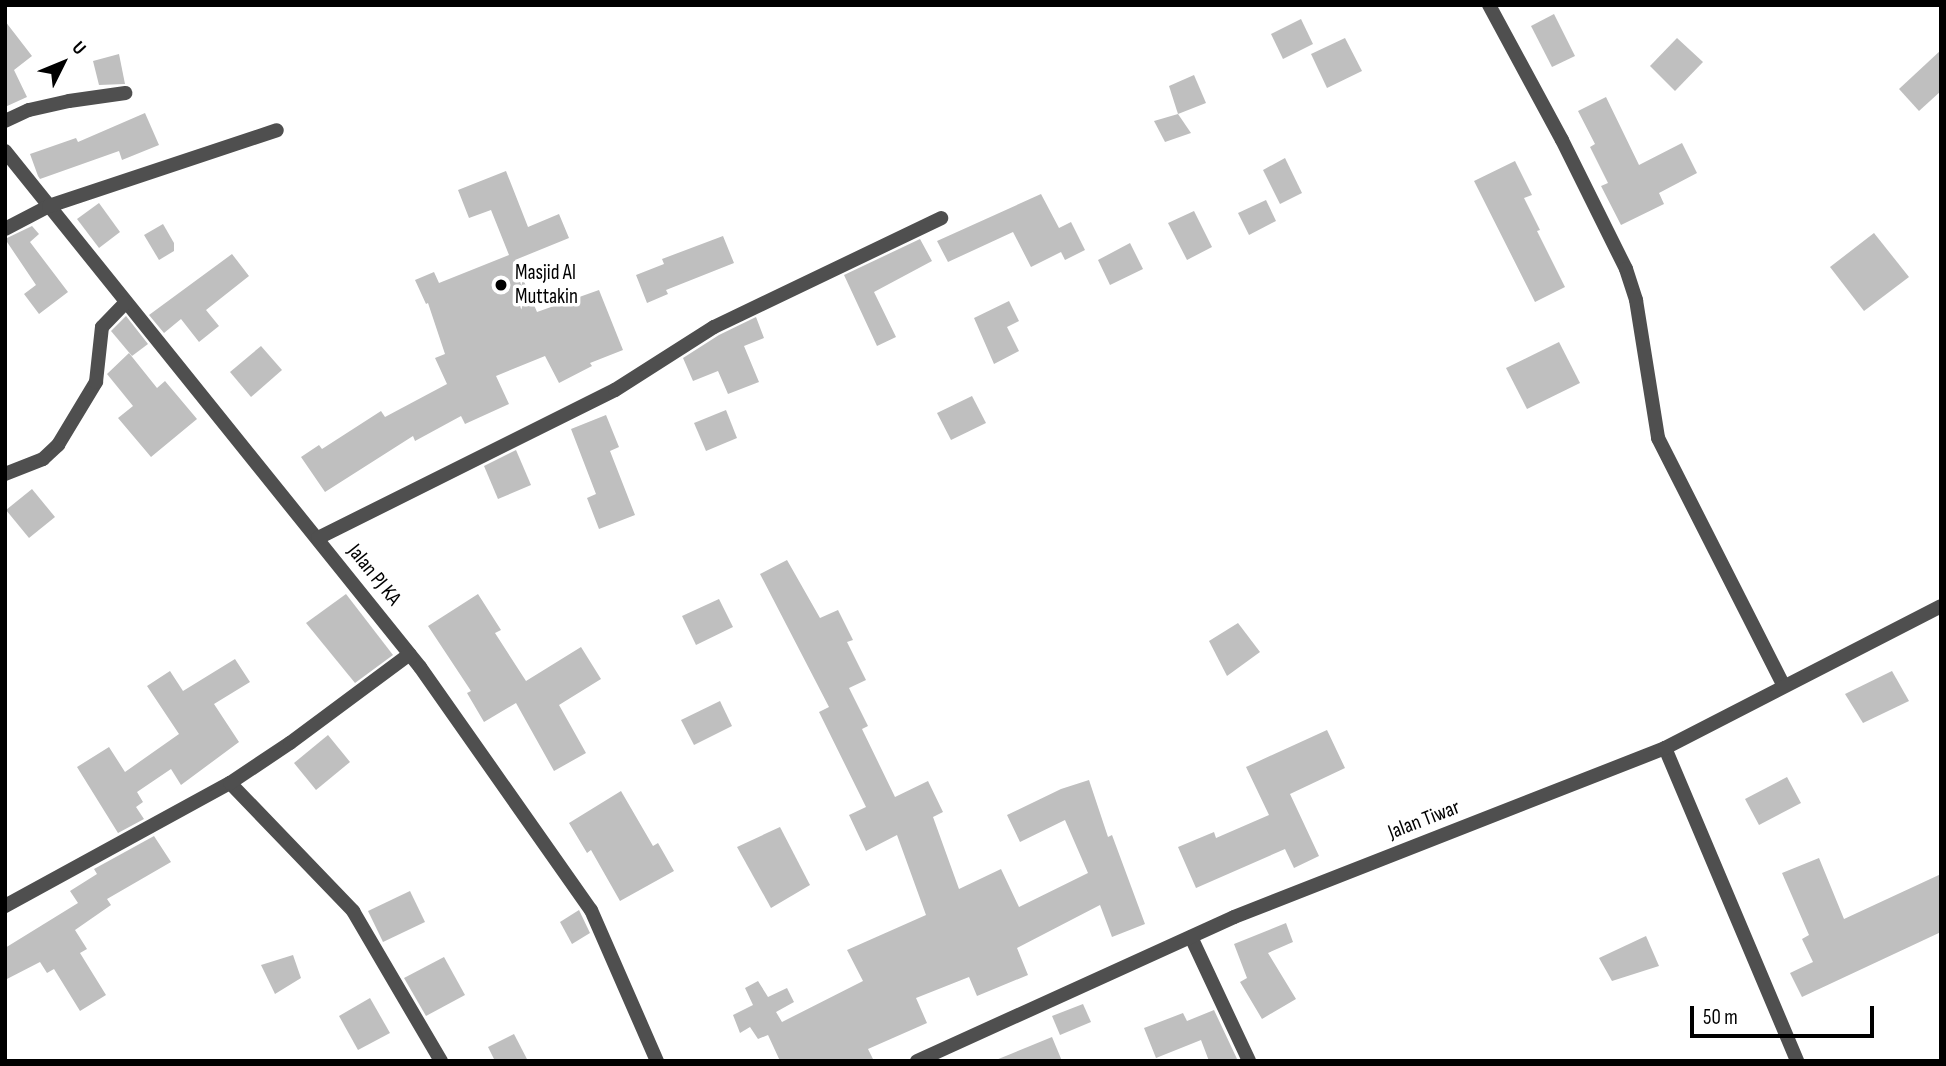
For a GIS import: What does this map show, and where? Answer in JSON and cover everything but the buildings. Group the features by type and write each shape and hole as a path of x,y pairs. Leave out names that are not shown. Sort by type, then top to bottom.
{"street":[{"path":"1489,5 1562,140 1626,269 1636,300 1658,438 1784,686"},
{"path":"5,121 29,110 125,93"},
{"path":"5,229 49,206 277,130"},
{"name":"Jalan PJ KA","path":"5,151 410,654 591,910 657,1061"},
{"path":"317,538 615,390 714,327 941,218"},
{"path":"5,474 43,459 58,445 96,382 102,327 125,303"},
{"name":"Jalan Tiwar","path":"917,1061 1191,937 1665,748 1941,606"},
{"path":"5,906 230,783 290,743 410,654"},
{"path":"1665,748 1797,1061"},
{"path":"230,783 353,911 441,1061"},
{"path":"1191,937 1249,1061"}],"place":[{"name":"Masjid Al Muttakin","path":"501,285"}]}
